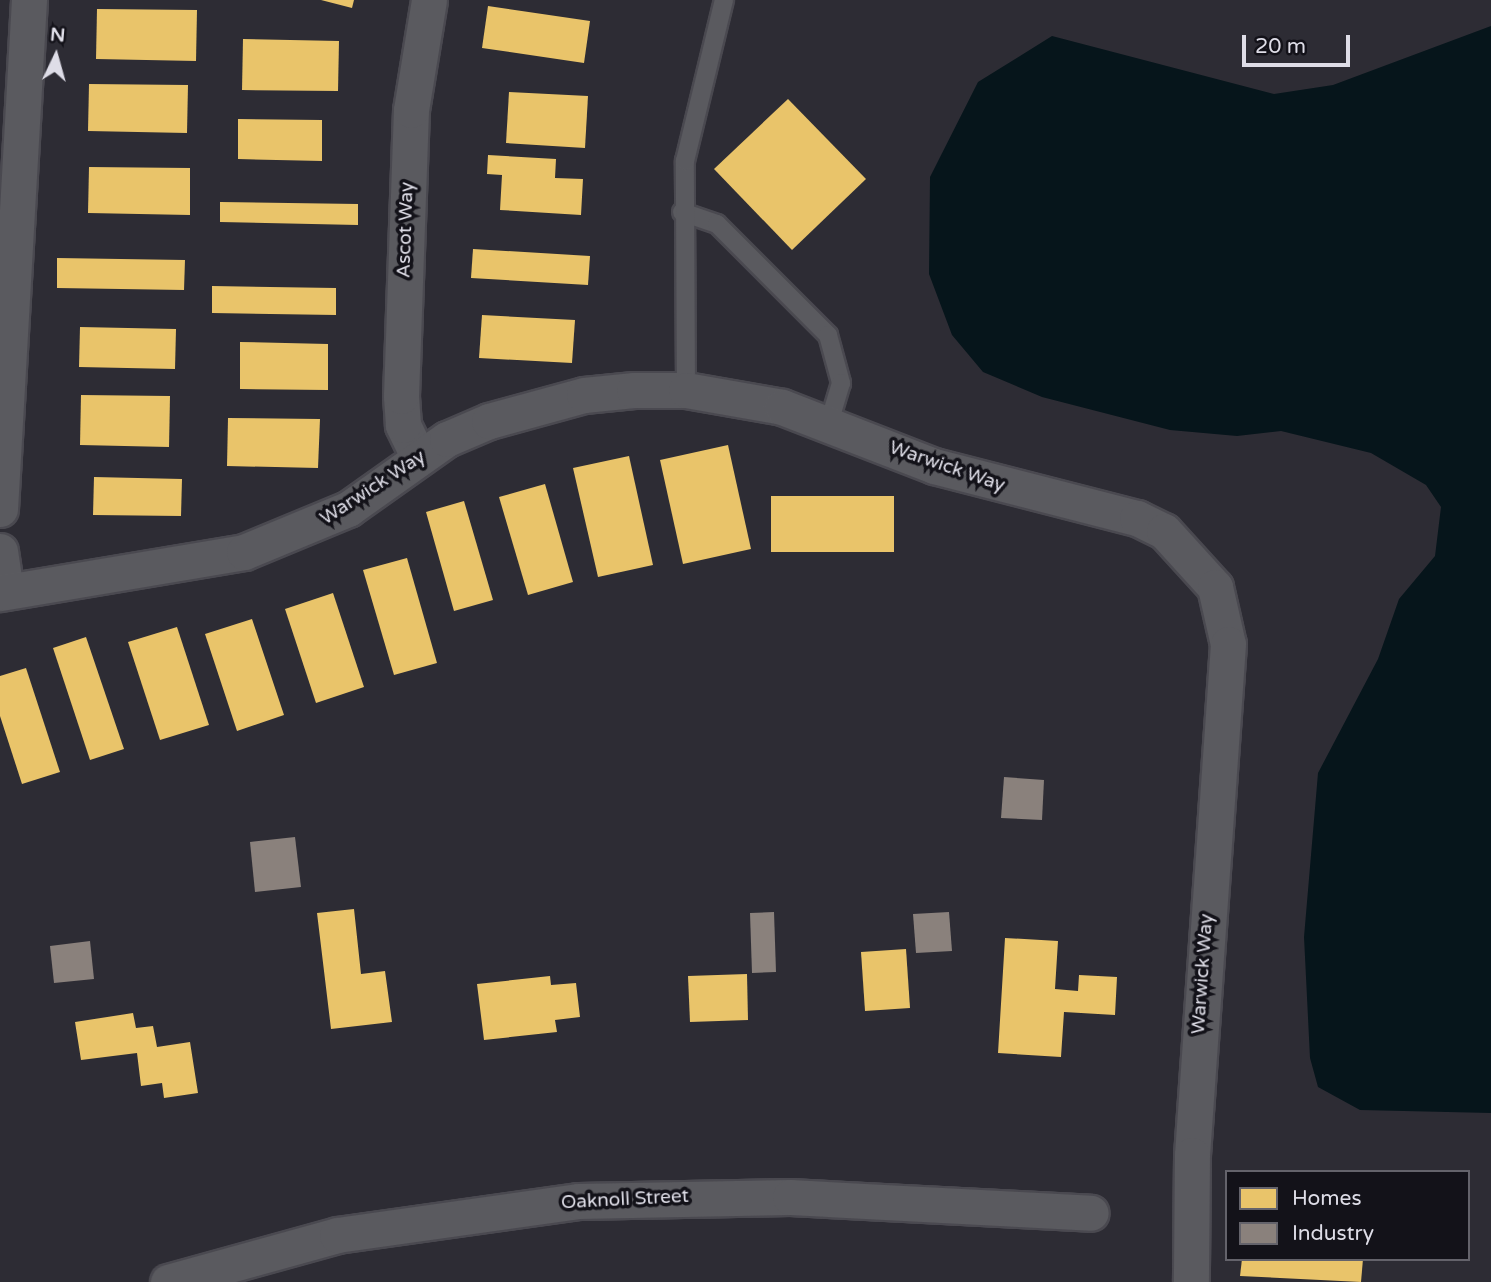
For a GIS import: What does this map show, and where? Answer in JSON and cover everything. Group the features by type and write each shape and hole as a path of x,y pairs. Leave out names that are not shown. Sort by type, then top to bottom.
{"street":[{"path":"0,509 29,0"},
{"name":"Ascot Way","path":"419,458 403,425 401,396 411,110 429,0"},
{"name":"Warwick Way","path":"3,592 256,548 348,509 447,439 534,407 584,395 686,390 747,398 829,423 982,482 1136,518 1189,552 1215,587 1228,644 1193,1142 1191,1282"},
{"path":"0,551 3,592"},
{"name":"Oaknoll Street","path":"167,1282 337,1235 578,1201 790,1197 1091,1213"}],"lane":[{"path":"686,390 682,212 699,82 724,0"},
{"path":"682,212 717,224 828,335 841,383 829,423"}],"shaded area":[{"path":"1491,26 1491,1113 1360,1110 1318,1087 1310,1058 1304,937 1318,773 1378,659 1399,599 1435,556 1441,507 1426,485 1371,453 1281,431 1237,436 1170,430 1042,397 983,372 952,335 929,274 930,177 978,82 1052,36 1274,94 1333,85"}],"building: Homes":[{"path":"321,0 354,0 352,8"},
{"path":"488,6 590,21 584,63 482,48"},
{"path":"97,9 197,10 196,61 96,59"},
{"path":"243,39 339,41 338,91 242,90"},
{"path":"89,84 188,85 187,133 88,131"},
{"path":"509,92 588,96 585,148 506,143"},
{"path":"788,99 866,179 792,250 714,169"},
{"path":"238,119 322,120 322,161 238,159"},
{"path":"488,155 556,159 555,178 583,179 581,215 500,210 502,175 487,174"},
{"path":"89,167 190,168 190,215 88,213"},
{"path":"220,202 358,204 358,225 220,222"},
{"path":"473,249 590,256 588,285 471,278"},
{"path":"57,258 185,260 184,290 57,288"},
{"path":"212,286 336,288 336,315 212,313"},
{"path":"482,315 575,320 572,363 479,358"},
{"path":"80,327 176,329 175,369 79,367"},
{"path":"240,342 328,344 328,390 240,389"},
{"path":"81,395 170,396 169,447 80,445"},
{"path":"228,418 320,419 318,468 227,466"},
{"path":"728,445 751,549 683,564 660,460"},
{"path":"629,456 653,565 598,577 573,468"},
{"path":"94,477 182,479 181,516 93,515"},
{"path":"545,484 573,582 528,595 499,497"},
{"path":"771,496 894,496 894,552 771,552"},
{"path":"464,501 493,600 454,611 426,512"},
{"path":"407,558 437,663 394,675 363,570"},
{"path":"333,593 364,687 316,703 285,609"},
{"path":"252,619 284,715 237,731 205,634"},
{"path":"177,627 209,725 160,740 128,642"},
{"path":"86,637 124,749 90,760 53,648"},
{"path":"26,668 60,772 22,784 0,716 0,676"},
{"path":"354,909 361,974 385,971 392,1022 331,1029 317,913"},
{"path":"1005,938 1058,941 1055,989 1078,991 1079,975 1117,977 1115,1015 1064,1012 1061,1057 998,1053"},
{"path":"906,949 910,1008 865,1011 861,952"},
{"path":"747,974 748,1020 690,1022 688,976"},
{"path":"550,976 551,985 576,983 580,1017 555,1020 557,1032 484,1040 477,984"},
{"path":"133,1013 136,1028 153,1026 157,1047 190,1042 198,1093 164,1098 162,1083 141,1086 137,1053 81,1060 75,1022"},
{"path":"1242,1261 1363,1261 1361,1282 1240,1276"}],"building: Industry":[{"path":"1004,777 1044,780 1042,820 1001,818"},
{"path":"295,837 301,887 255,892 250,842"},
{"path":"774,912 776,972 752,973 750,913"},
{"path":"949,912 952,951 916,953 913,914"},
{"path":"90,941 94,979 54,983 50,946"}]}
